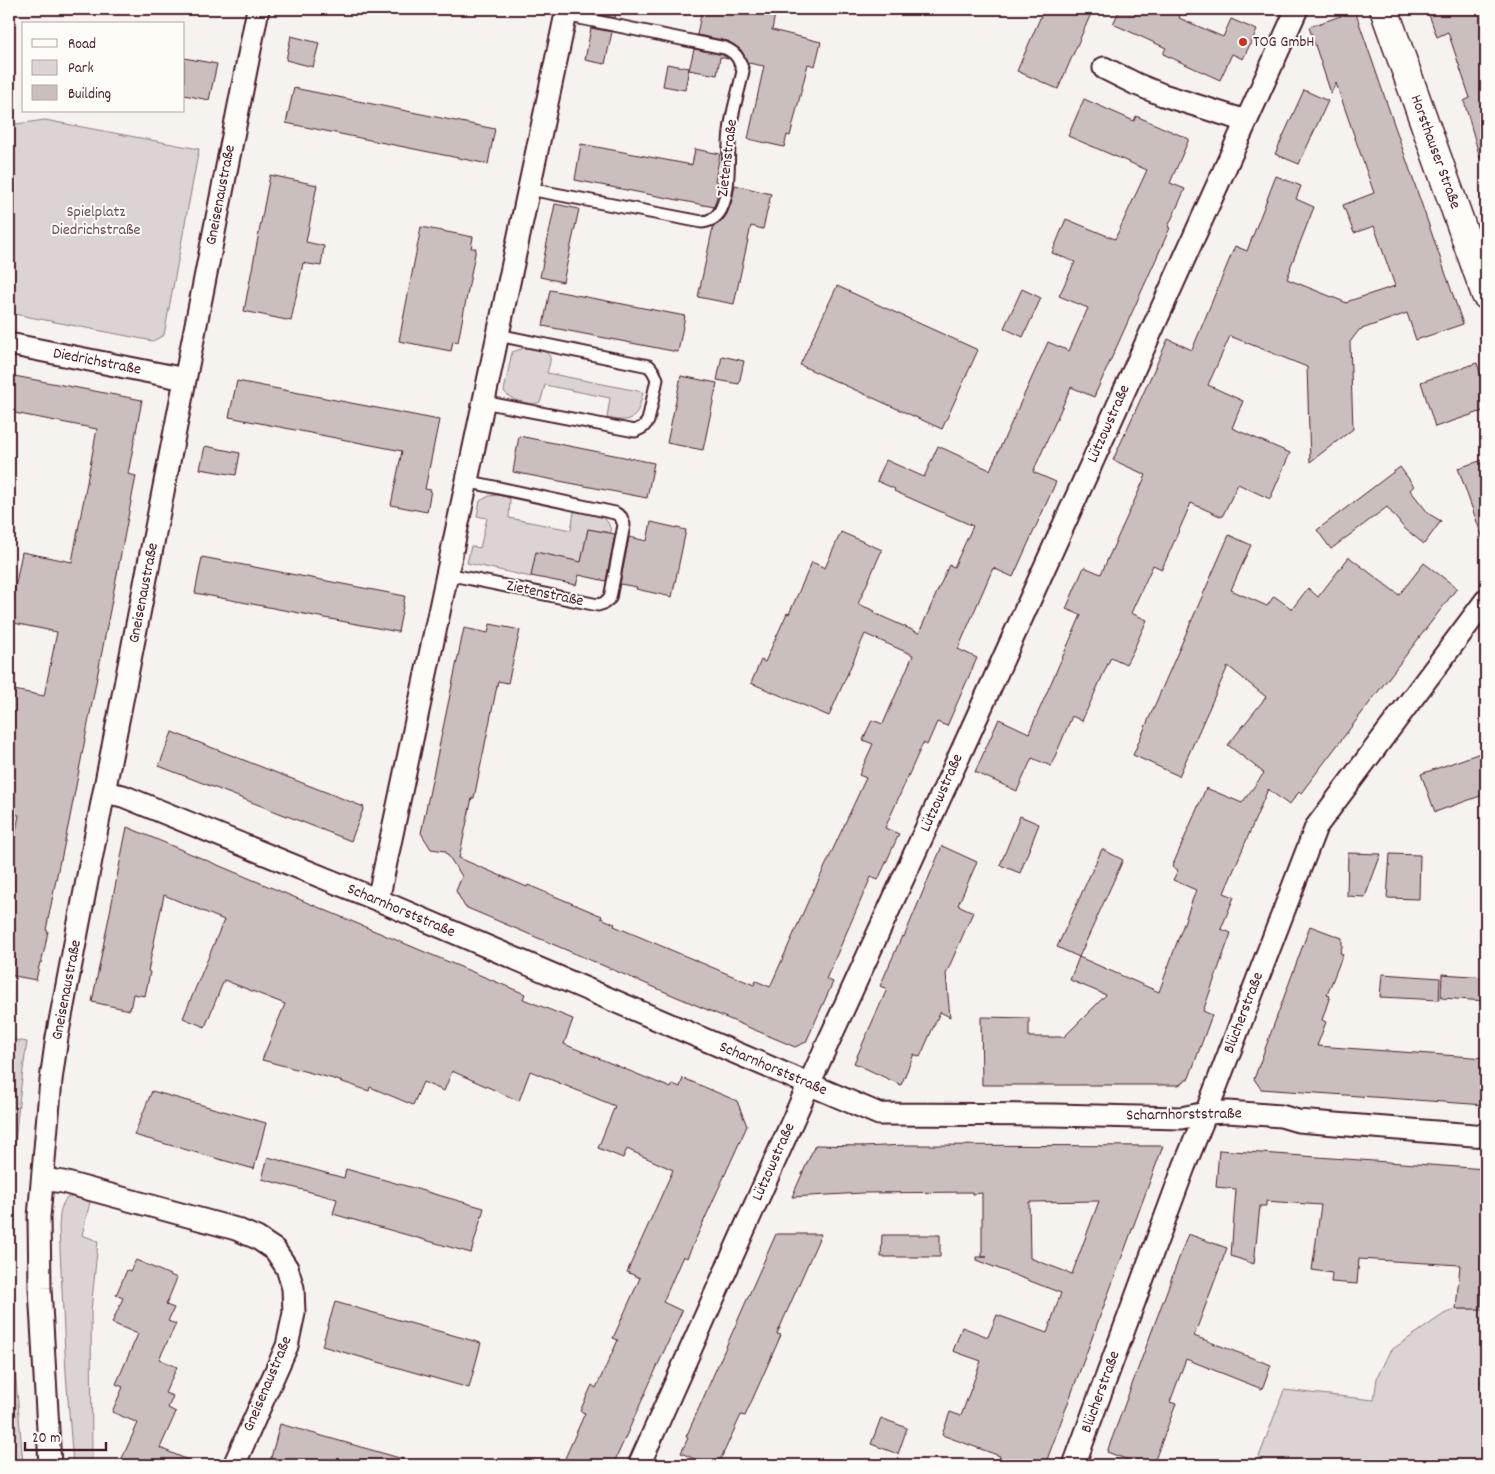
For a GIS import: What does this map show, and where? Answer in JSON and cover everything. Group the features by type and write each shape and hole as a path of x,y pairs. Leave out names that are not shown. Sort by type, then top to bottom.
{"main road":[{"name":"Horsthauser Straße","path":"1384,9 1475,250 1486,295"}],"street":[{"name":"Gneisenaustraße","path":"50,1465 40,1288 39,1217 51,1080 57,1037 258,9"},
{"name":"Lützowstraße","path":"639,1465 809,1084 1297,9"},
{"name":"Zietenstraße","path":"378,900 566,12"},
{"path":"1104,68 1163,96 1246,121"},
{"name":"Diedrichstraße","path":"9,344 185,379"},
{"name":"Blücherstraße","path":"1074,1465 1184,1167 1316,828 1486,600"},
{"name":"Scharnhorststraße","path":"104,792 123,796 378,900 879,1114 1181,1118 1206,1113 1228,1112 1281,1116 1298,1121 1486,1136"},
{"name":"Gneisenaustraße","path":"42,1179 63,1182 236,1229 257,1238 275,1250 287,1268 294,1288 294,1314 287,1346 234,1465"}],"lane":[{"name":"Zietenstraße","path":"529,189 702,222 710,221 717,216 722,208 726,194 730,129 743,71 734,52 725,48 566,12"},
{"path":"483,402 635,431 643,427 648,421 656,378 654,371 649,366 498,336"},
{"name":"Zietenstraße","path":"447,574 598,605 610,598 624,524 621,517 616,513 466,482"}],"green space":[{"name":"Spielplatz Diedrichstraße","path":"45,120 199,149 164,335 153,341 9,313 9,125"},
{"path":"524,348 539,350 548,354 550,361 547,373 643,392 639,408 633,417 629,419 616,420 607,418 610,398 545,385 539,403 525,403 515,400 504,391 512,352"},
{"path":"497,495 510,499 509,518 571,530 574,512 582,511 605,519 611,533 588,529 581,562 536,553 531,577 467,563 471,546 480,548 487,518 477,516 480,501 489,496"},
{"path":"9,1039 27,1042 14,1151 10,1261 13,1338 23,1465 9,1465"},
{"path":"68,1197 75,1197 90,1202 82,1235 98,1241 91,1311 92,1465 73,1465 66,1373 59,1228 61,1207"},
{"path":"1456,1309 1486,1309 1486,1465 1256,1465 1284,1390 1374,1400 1377,1378 1390,1351 1444,1314"}],"building":[{"path":"596,9 617,9 615,18 595,13"},
{"path":"702,9 776,9 772,30 821,42 815,66 808,64 790,136 787,135 784,147 748,139 764,66 748,63 741,50 728,41 697,35"},
{"path":"1044,9 1093,9 1058,89 1017,71"},
{"path":"1120,9 1183,9 1179,18 1223,37 1231,19 1257,30 1243,59 1232,54 1220,80 1163,54 1166,48 1113,24"},
{"path":"1427,9 1486,9 1486,157 1480,158 1464,101 1470,98 1448,32 1437,37"},
{"path":"1355,11 1463,324 1416,340 1407,313 1359,330 1350,342 1353,429 1310,462 1307,367 1230,336 1208,385 1243,401 1232,428 1290,453 1270,499 1238,484 1222,517 1191,503 1162,569 1153,565 1131,613 1147,620 1132,653 1126,664 1111,657 1082,721 1072,716 1051,766 1032,758 1017,791 975,772 999,719 1029,733 1081,615 1066,609 1084,567 1101,574 1146,475 1113,460 1168,339 1192,350 1235,246 1247,251 1276,176 1301,186 1296,199 1314,207 1287,279 1347,303 1395,286 1374,226 1354,233 1343,205 1374,193 1336,83 1331,93 1309,27"},
{"path":"591,28 612,32 605,64 585,60"},
{"path":"291,36 319,43 313,67 286,60"},
{"path":"694,49 723,55 728,59 720,57 717,75 689,70"},
{"path":"185,58 217,64 209,100 185,95"},
{"path":"667,64 689,68 685,90 663,86"},
{"path":"294,88 495,129 488,164 286,123"},
{"path":"1304,90 1328,101 1299,164 1275,154"},
{"path":"1084,99 1134,121 1136,116 1189,139 1170,183 1185,189 1168,227 1170,228 1094,397 1071,387 1033,472 1056,482 1013,577 993,568 958,649 977,658 947,726 937,722 927,745 923,743 885,828 899,834 878,880 871,877 826,979 833,982 806,1042 795,1047 465,907 456,891 462,876 445,851 431,849 421,833 464,628 488,633 490,624 520,630 508,683 498,681 474,798 472,798 459,858 602,916 601,918 615,924 614,926 754,985 756,981 770,987 866,778 859,775 873,744 863,740 872,720 883,724 913,655 865,634 829,716 751,683 761,660 765,662 812,562 825,568 841,532 882,550 858,604 919,633 949,565 954,567 973,526 894,491 895,489 877,481 886,460 924,477 938,446 990,470 1048,342 1069,351 1088,308 1059,296 1075,262 1052,253 1066,219 1115,239 1147,170 1068,136"},
{"path":"581,144 692,165 695,149 720,154 715,181 720,182 714,207 575,180"},
{"path":"270,175 317,185 306,242 324,246 321,266 303,263 291,321 244,311"},
{"path":"735,185 771,194 763,229 751,226 734,304 698,297 713,227 722,221 727,214"},
{"path":"555,204 579,209 563,282 540,277"},
{"path":"421,227 473,237 471,248 476,248 458,342 453,341 451,351 399,341"},
{"path":"837,286 978,350 942,429 800,365"},
{"path":"1022,289 1041,298 1023,337 1004,328"},
{"path":"550,290 685,316 678,352 543,326"},
{"path":"722,356 744,361 739,384 717,380"},
{"path":"1477,363 1486,391 1486,410 1435,427 1421,382"},
{"path":"9,375 142,400 128,474 136,476 69,822 46,930 48,931 45,947 36,980 9,975 9,869 19,815 9,814 9,689 44,696 57,632 9,622 9,619 22,552 72,562 97,429 9,412"},
{"path":"681,376 717,383 703,450 667,443"},
{"path":"237,381 439,420 425,489 431,490 427,512 391,505 402,451 229,417"},
{"path":"519,436 654,463 647,498 513,472"},
{"path":"205,446 240,453 236,475 200,469"},
{"path":"1486,459 1486,539 1483,539 1458,468"},
{"path":"1400,467 1414,486 1410,490 1429,514 1441,521 1424,544 1404,528 1387,507 1331,549 1317,530"},
{"path":"651,522 686,530 672,597 620,584 629,537 647,541"},
{"path":"588,529 615,534 606,581 579,575 576,585 531,576 536,552 581,562"},
{"path":"1229,535 1251,545 1231,590 1267,606 1274,596 1292,609 1308,588 1318,597 1349,557 1399,595 1424,563 1457,588 1301,793 1299,792 1289,805 1268,789 1224,893 1234,897 1221,929 1231,933 1203,1011 1212,1015 1189,1078 1179,1085 982,1085 981,1017 1029,1018 1029,1037 1064,1037 1106,995 1070,980 1079,957 1159,992 1196,890 1173,880 1178,870 1172,867 1206,788 1242,803 1264,773 1228,745 1266,697 1228,666 1179,776 1133,755"},
{"path":"202,557 405,596 398,632 195,593"},
{"path":"172,732 364,807 351,841 159,766"},
{"path":"1486,751 1486,794 1435,812 1421,774"},
{"path":"1020,816 1039,824 1020,873 1000,865"},
{"path":"127,827 525,994 523,999 573,1019 564,1044 671,1088 673,1084 680,1087 683,1078 737,1101 747,1126 687,1258 683,1256 663,1302 682,1311 613,1465 562,1465 585,1413 580,1411 592,1385 596,1388 618,1340 613,1338 640,1278 627,1272 673,1170 627,1149 623,1158 598,1148 615,1106 530,1071 519,1101 452,1071 444,1091 423,1082 413,1105 370,1087 369,1091 334,1079 262,1060 285,1004 224,980 205,1027 183,1018 224,920 164,895 148,971 150,972 145,996 133,994 130,1010 92,1002"},
{"path":"942,846 977,862 958,905 973,912 946,974 950,1017 940,1012 920,1057 914,1054 901,1085 854,1063 887,989 880,986 902,936 904,937"},
{"path":"1102,849 1123,860 1079,957 1057,947"},
{"path":"1348,853 1381,854 1365,897 1347,896"},
{"path":"1390,854 1420,855 1419,899 1387,898"},
{"path":"1310,926 1342,938 1340,953 1343,954 1327,995 1330,996 1322,1020 1326,1022 1317,1046 1486,1058 1485,1105 1261,1089 1254,1079"},
{"path":"1382,974 1440,978 1439,1000 1380,997"},
{"path":"1442,974 1486,977 1486,1001 1441,998"},
{"path":"152,1091 266,1123 254,1169 134,1135"},
{"path":"815,1145 862,1147 906,1145 1163,1146 1045,1465 997,1465 1000,1456 942,1435 950,1412 961,1416 981,1361 953,1351 962,1327 988,1337 997,1315 1047,1333 1061,1293 976,1260 976,1257 982,1257 982,1193 863,1193 792,1197","holes":["1099,1201 1072,1274 1030,1258 1029,1202"]},
{"path":"1219,1150 1486,1169 1486,1231 1484,1231 1481,1309 1456,1309 1460,1265 1359,1259 1357,1284 1331,1282 1332,1273 1312,1270 1321,1205 1266,1201 1266,1206 1260,1206 1254,1264 1231,1256 1236,1189 1216,1187"},
{"path":"268,1157 344,1178 346,1169 484,1208 471,1253 333,1214 337,1199 262,1179"},
{"path":"776,1234 821,1234 777,1334 781,1335 745,1416 741,1415 718,1465 708,1465 681,1453 688,1438 686,1437"},
{"path":"1188,1234 1227,1248 1194,1336 1271,1365 1262,1389 1186,1359 1170,1402 1176,1404 1153,1465 1142,1465 1107,1452"},
{"path":"882,1235 940,1235 940,1257 881,1257"},
{"path":"136,1260 177,1278 166,1305 174,1308 168,1321 176,1324 159,1359 177,1367 165,1393 173,1396 168,1408 176,1412 160,1448 200,1465 119,1465 138,1423 112,1412 123,1387 116,1384 138,1334 112,1323 123,1298 116,1295 127,1270 130,1271"},
{"path":"335,1302 481,1343 469,1388 322,1346"},
{"path":"881,1418 907,1428 898,1454 871,1444"},
{"path":"280,1424 403,1459 403,1465 269,1465"}],"place":[{"name":"TOG GmbH","path":"1243,42"}]}
